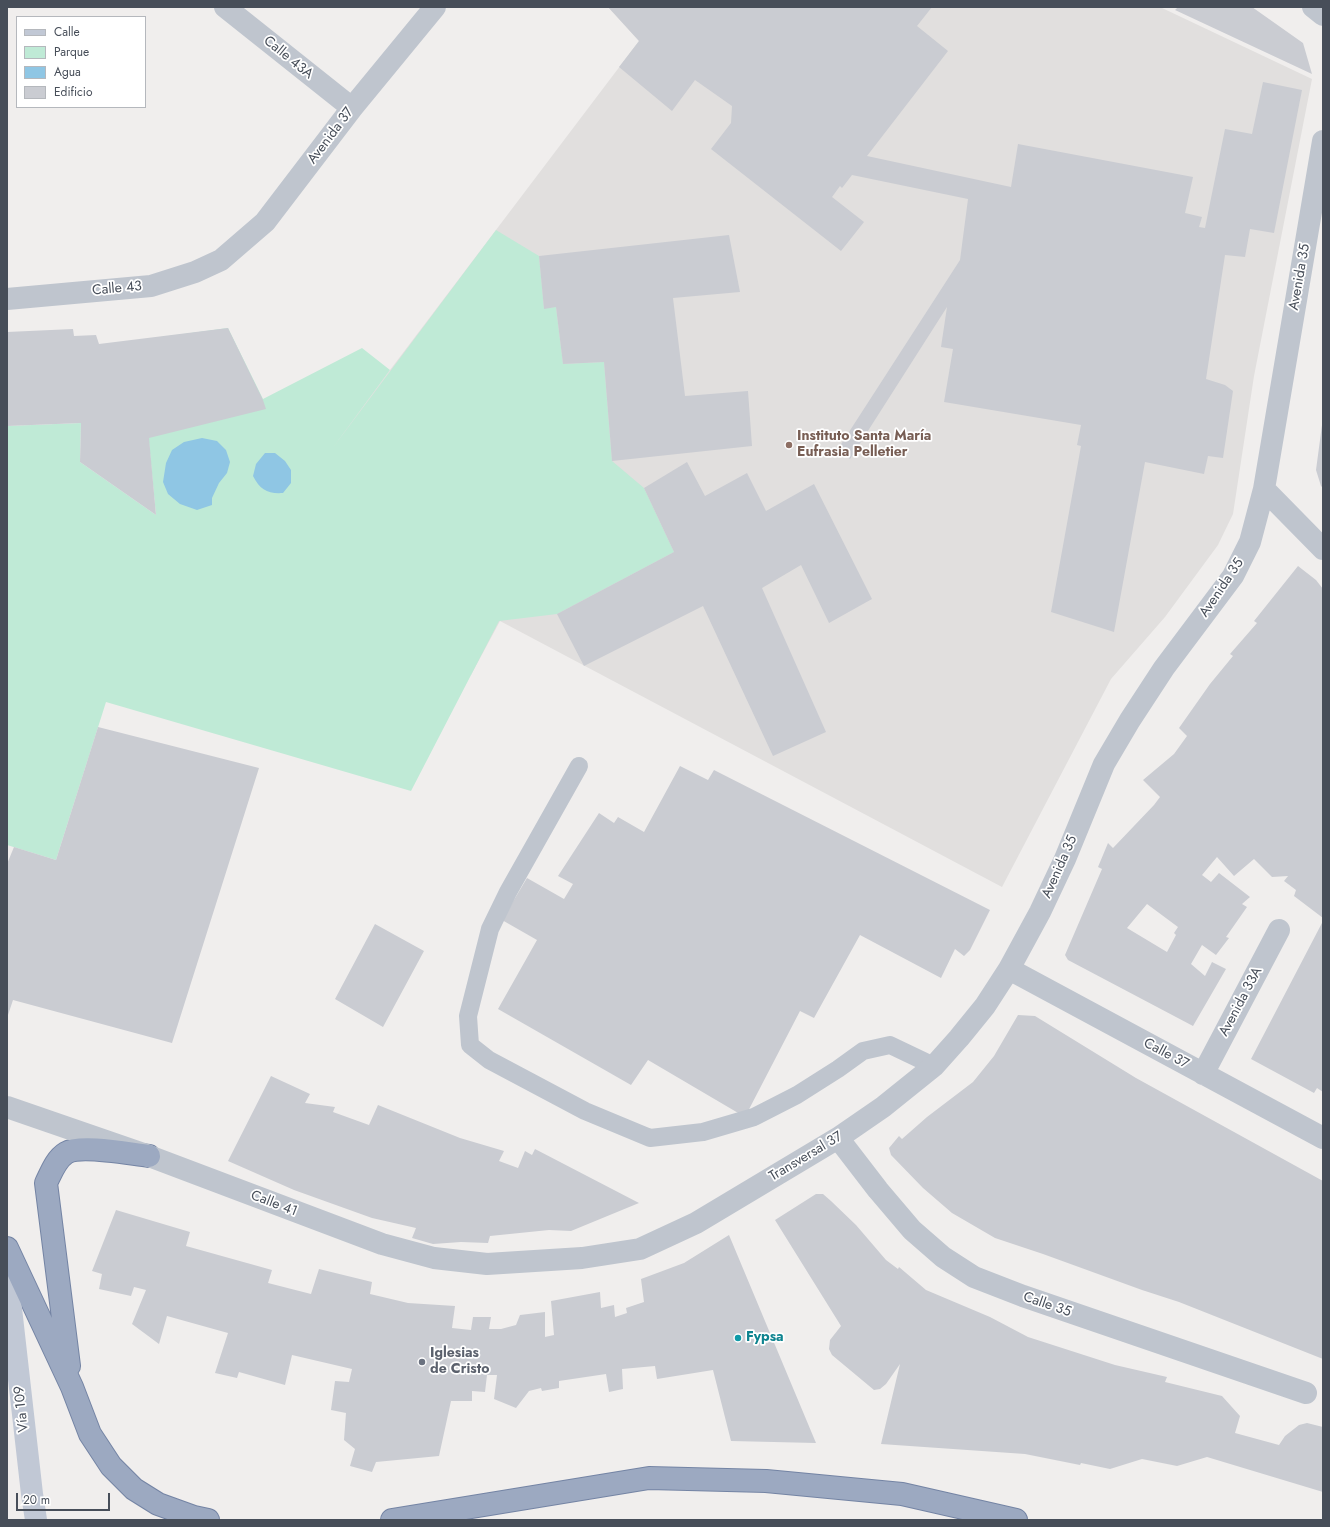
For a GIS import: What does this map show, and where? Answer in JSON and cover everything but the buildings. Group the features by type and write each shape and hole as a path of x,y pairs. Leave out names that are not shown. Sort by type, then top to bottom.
{"highway":[{"path":"72,1387 46,1183 55,1164 66,1153 84,1149 149,1156"},
{"path":"7,1248 72,1387 90,1434 111,1466 134,1489 158,1504 194,1517 208,1520"},
{"path":"392,1520 649,1478 766,1481 902,1494 1016,1520"}],"main road":[{"name":"Vía 109","path":"7,1273 36,1520"}],"street":[{"name":"Calle 43A","path":"225,7 352,108"},
{"name":"Avenida 37","path":"221,260 265,222 352,108 435,7"},
{"path":"1313,7 1323,15"},
{"name":"Avenida 35","path":"1010,969 1040,912 1065,859 1104,764 1130,720 1164,668 1233,576 1250,542 1264,489 1323,141"},
{"name":"Calle 43","path":"7,299 151,286 195,272 221,260"},
{"path":"1264,489 1323,549"},
{"name":"Avenida 33A","path":"1203,1074 1279,930"},
{"name":"Transversal 37","path":"549,1261 582,1258 640,1249 696,1223 838,1138 883,1108 934,1066 985,1006 1010,969"},
{"name":"Calle 37","path":"1010,969 1323,1138"},
{"name":"Calle 41","path":"7,1107 149,1156 382,1244 434,1258 488,1264 549,1261"},
{"name":"Calle 35","path":"838,1138 878,1190 912,1230 943,1257 974,1277 1023,1296 1306,1393"}],"lane":[{"path":"579,766 508,892 490,929 468,1016 470,1045 489,1060 585,1112 650,1138 703,1132 754,1117 838,1070 864,1051 890,1045 934,1066"}],"shaded area":[{"name":"Instituto Santa María Eufrasia Pelletier","path":"608,7 1160,7 1312,79 1254,376 1233,514 1218,545 1165,617 1111,679 1002,887 500,621 471,675 253,555 390,370 639,41"}],"green space":[{"path":"496,230 539,256 544,308 556,307 563,364 604,362 612,461 644,488 674,552 557,614 499,621 411,791 106,702 56,860 7,845 7,426 81,423 80,462 156,515 139,340 228,328 263,399 362,348 390,370 332,449"}],"water":[{"path":"202,438 217,441 226,450 230,462 227,473 219,483 212,498 212,505 197,510 180,504 168,494 163,482 166,463 172,450 184,442"},
{"path":"265,453 275,453 285,461 291,470 291,483 283,493 273,493 265,490 259,485 253,476 256,464"}],"place":[{"name":"Instituto Santa María Eufrasia Pelletier","path":"789,445"},
{"name":"Fypsa","path":"738,1338"},
{"name":"Iglesias de Cristo","path":"422,1362"}]}
